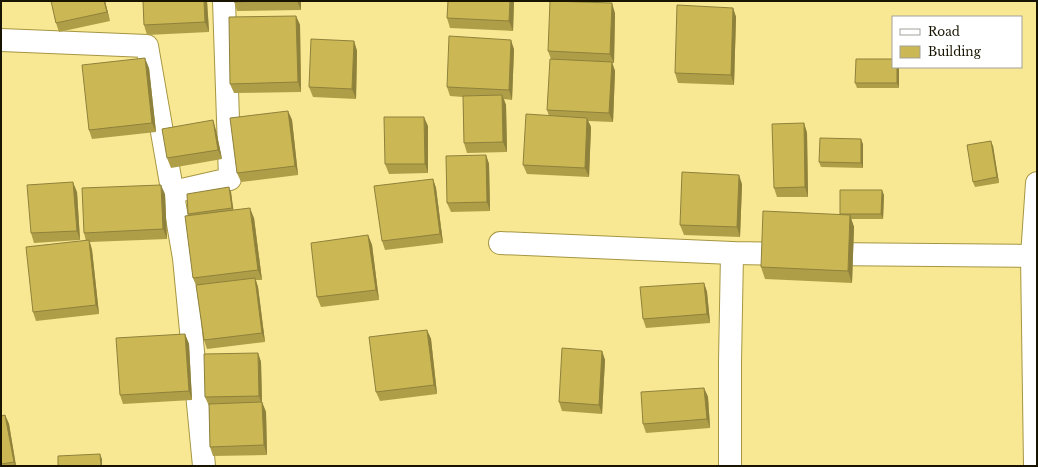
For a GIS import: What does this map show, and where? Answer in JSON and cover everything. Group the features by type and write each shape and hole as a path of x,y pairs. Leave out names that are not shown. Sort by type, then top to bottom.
{"street":[{"path":"173,192 230,179 224,1"},
{"path":"1,40 147,46 184,258 204,466"},
{"path":"1035,466 1035,256 1037,183"},
{"path":"500,243 732,253 1035,256"},
{"path":"730,466 732,253"}],"building":[{"path":"51,1 104,1 107,12 56,23"},
{"path":"143,1 204,1 205,22 144,25"},
{"path":"234,1 263,1 234,2"},
{"path":"448,1 510,1 509,21 447,18"},
{"path":"550,1 612,3 610,54 548,51"},
{"path":"677,5 733,8 731,75 675,73"},
{"path":"296,16 298,82 230,84 229,17"},
{"path":"449,36 511,40 509,90 447,87"},
{"path":"311,39 354,41 352,89 309,87"},
{"path":"145,58 152,123 89,130 82,65"},
{"path":"550,59 612,62 609,113 547,110"},
{"path":"856,59 892,59 892,68 897,68 897,83 855,83"},
{"path":"502,95 503,142 464,143 463,96"},
{"path":"288,111 295,166 237,173 230,118"},
{"path":"526,114 587,118 585,168 523,165"},
{"path":"384,117 424,117 425,164 385,164"},
{"path":"213,120 218,150 167,158 162,129"},
{"path":"804,123 805,187 774,188 772,124"},
{"path":"820,138 861,139 861,163 819,162"},
{"path":"991,141 997,177 973,182 967,145"},
{"path":"486,155 487,202 447,203 446,156"},
{"path":"682,172 739,175 737,227 680,225"},
{"path":"433,179 440,234 382,241 374,186"},
{"path":"73,182 77,231 31,233 27,185"},
{"path":"161,185 163,229 84,233 82,188"},
{"path":"229,187 232,208 188,214 187,194"},
{"path":"840,190 882,190 881,214 840,214"},
{"path":"250,208 258,270 193,278 185,216"},
{"path":"763,211 850,215 848,271 761,267"},
{"path":"368,235 376,290 317,297 311,243"},
{"path":"89,240 96,305 33,312 26,247"},
{"path":"255,278 262,333 204,340 196,285"},
{"path":"704,283 707,314 643,319 640,287"},
{"path":"427,330 434,385 376,392 369,337"},
{"path":"185,334 189,391 120,395 116,338"},
{"path":"562,348 602,351 599,405 559,402"},
{"path":"258,353 259,396 205,397 204,354"},
{"path":"704,388 707,419 643,424 641,392"},
{"path":"262,402 264,445 210,447 209,404"},
{"path":"5,415 14,462 1,464 1,416"},
{"path":"100,454 101,466 58,466 58,456"}]}
